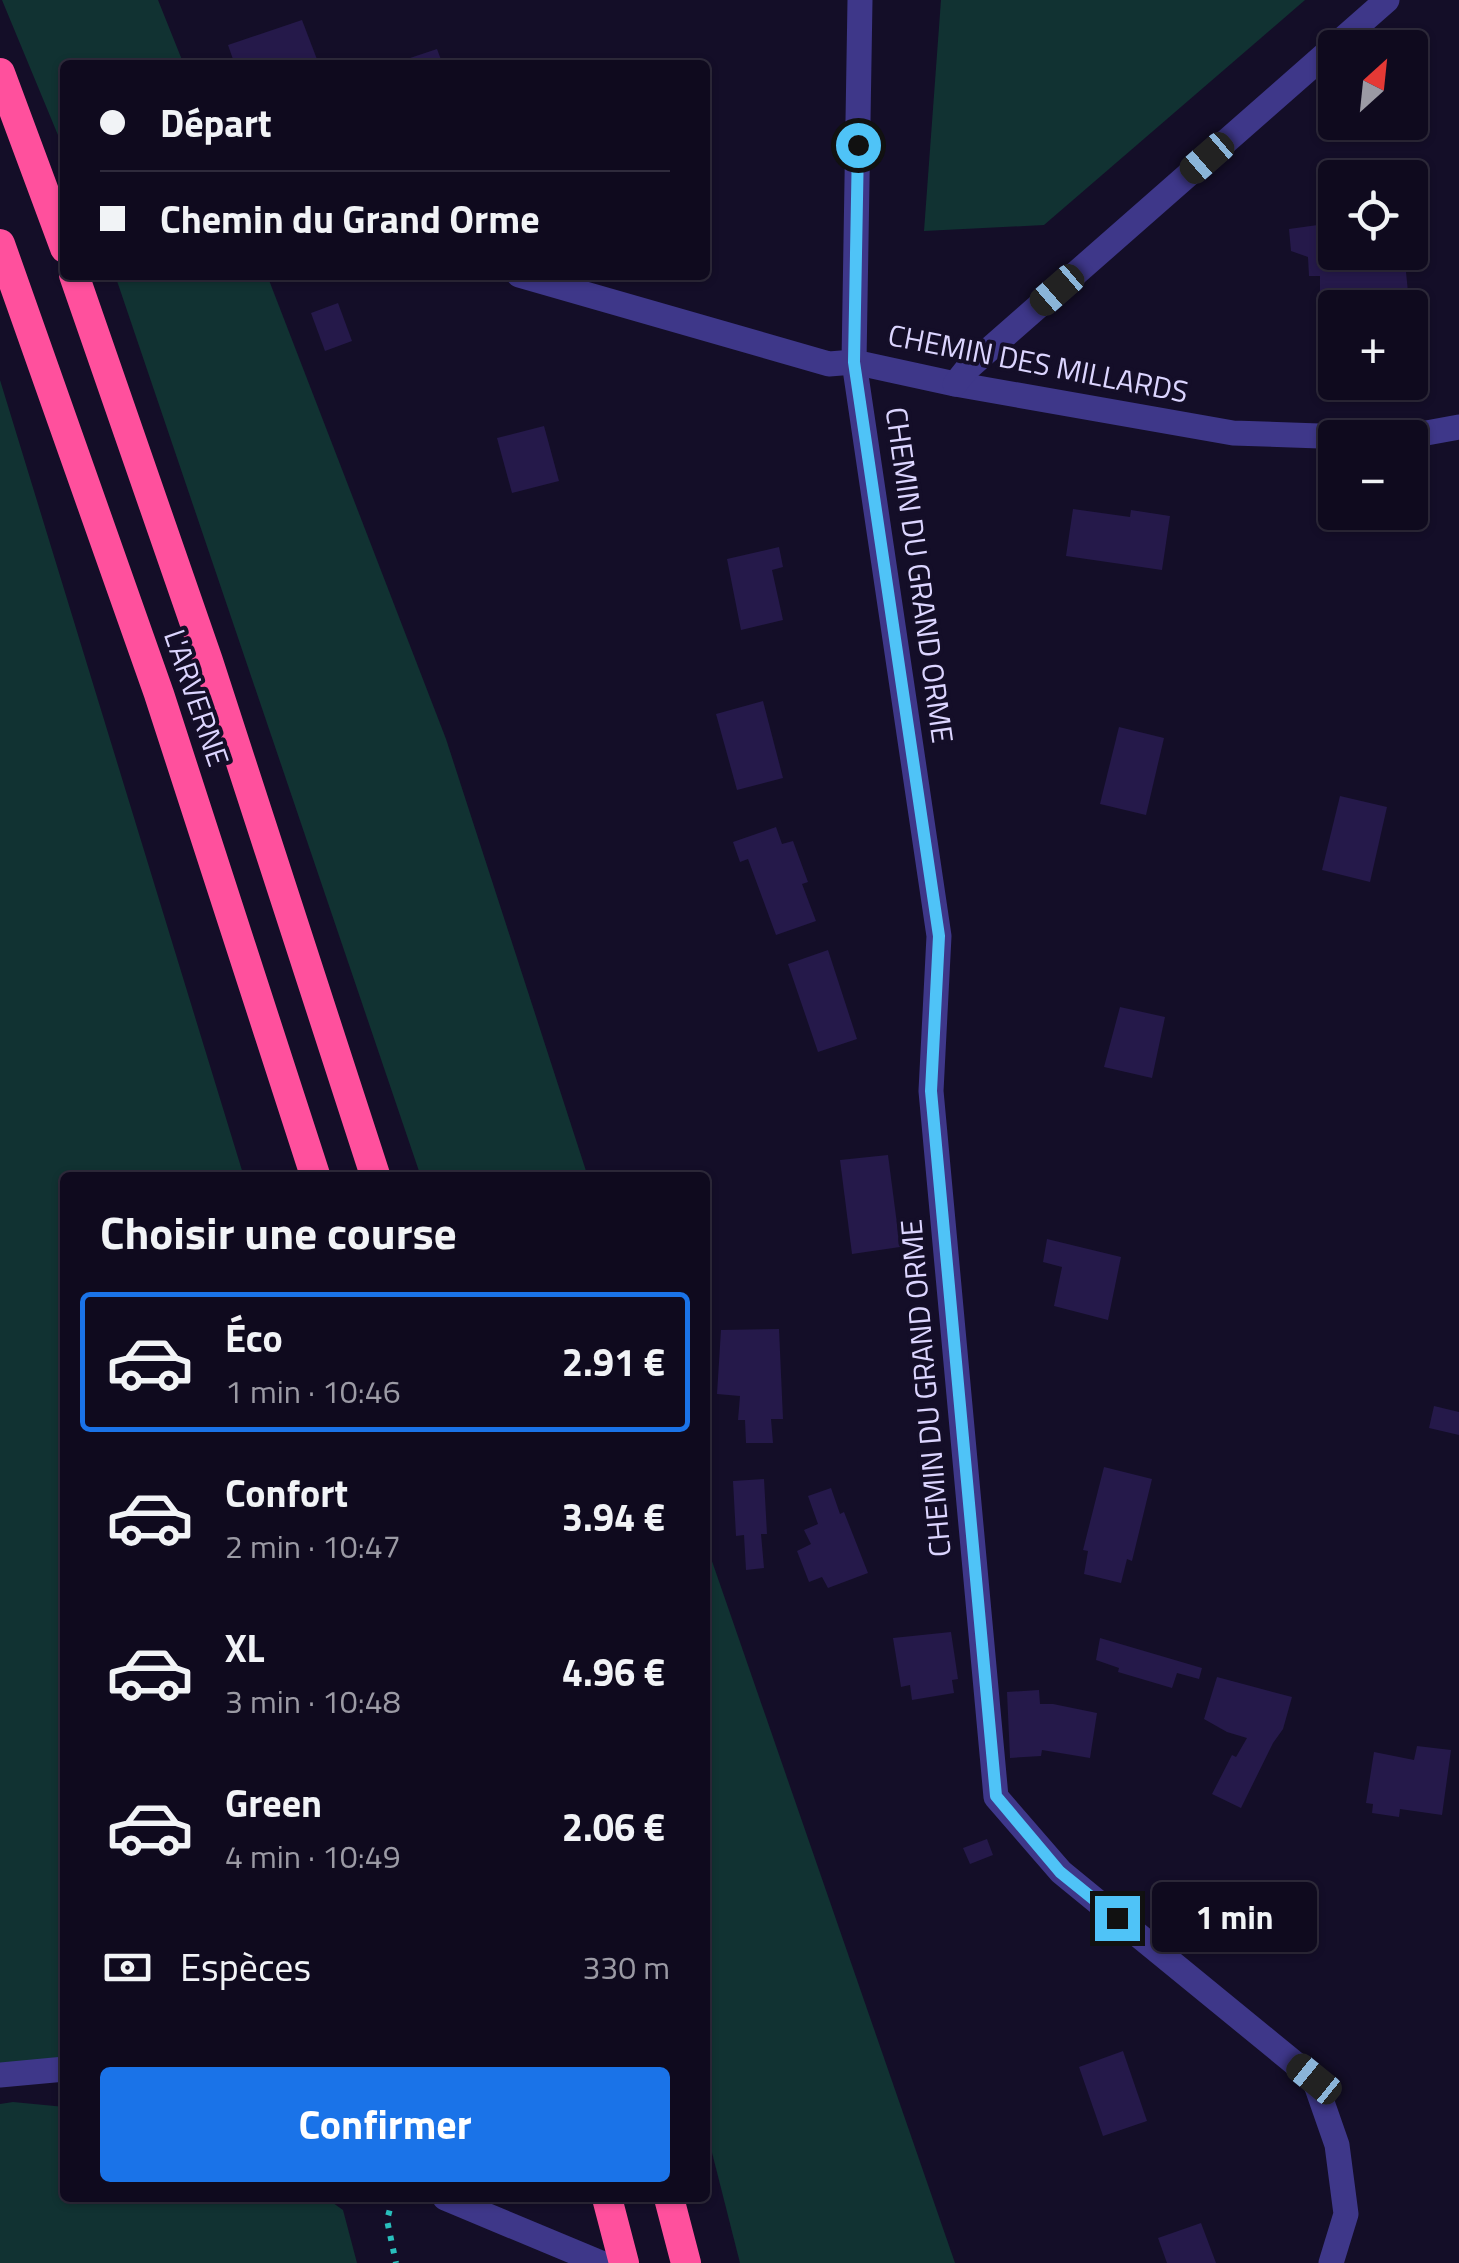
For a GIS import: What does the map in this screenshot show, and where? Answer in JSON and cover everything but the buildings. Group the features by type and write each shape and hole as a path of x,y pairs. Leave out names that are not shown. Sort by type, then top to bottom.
{"highway":[{"path":"0,73 60,235"},
{"name":"L'ARVERNE","path":"0,244 159,694 314,1172"},
{"name":"L'ARVERNE","path":"76,280 208,661 374,1172"},
{"path":"608,2202 624,2263"},
{"path":"670,2202 686,2263"}],"street":[{"name":"CHEMIN DU GRAND ORME","path":"860,0 854,362 939,936 931,1091 996,1796 1060,1872 1314,2079 1337,2145 1346,2214 1331,2263"},
{"path":"954,384 966,368 1387,0"},
{"name":"CHEMIN DES MILLARDS","path":"535,280 829,364 854,362 954,384 1233,433 1318,436"},
{"path":"1428,433 1459,427"},
{"path":"0,2076 60,2070"},
{"path":"455,2202 601,2263"}],"path":[{"path":"392,2202 386,2220 396,2263"}],"green space":[{"path":"2,0 158,0 182,60 60,60 60,140"},
{"path":"941,0 1305,0 1044,225 924,231"},
{"path":"117,280 269,280 446,739 586,1172 419,1172"},
{"path":"0,380 242,1172 60,1172 60,2061 0,2068"},
{"path":"710,1555 955,2263 740,2263 710,2145"},
{"path":"0,2104 60,2107 60,2202 332,2202 343,2210 357,2263 0,2263"}],"route":[{"path":"858,145 854,362 939,936 931,1091 996,1796 1060,1872 1117,1918"}]}
